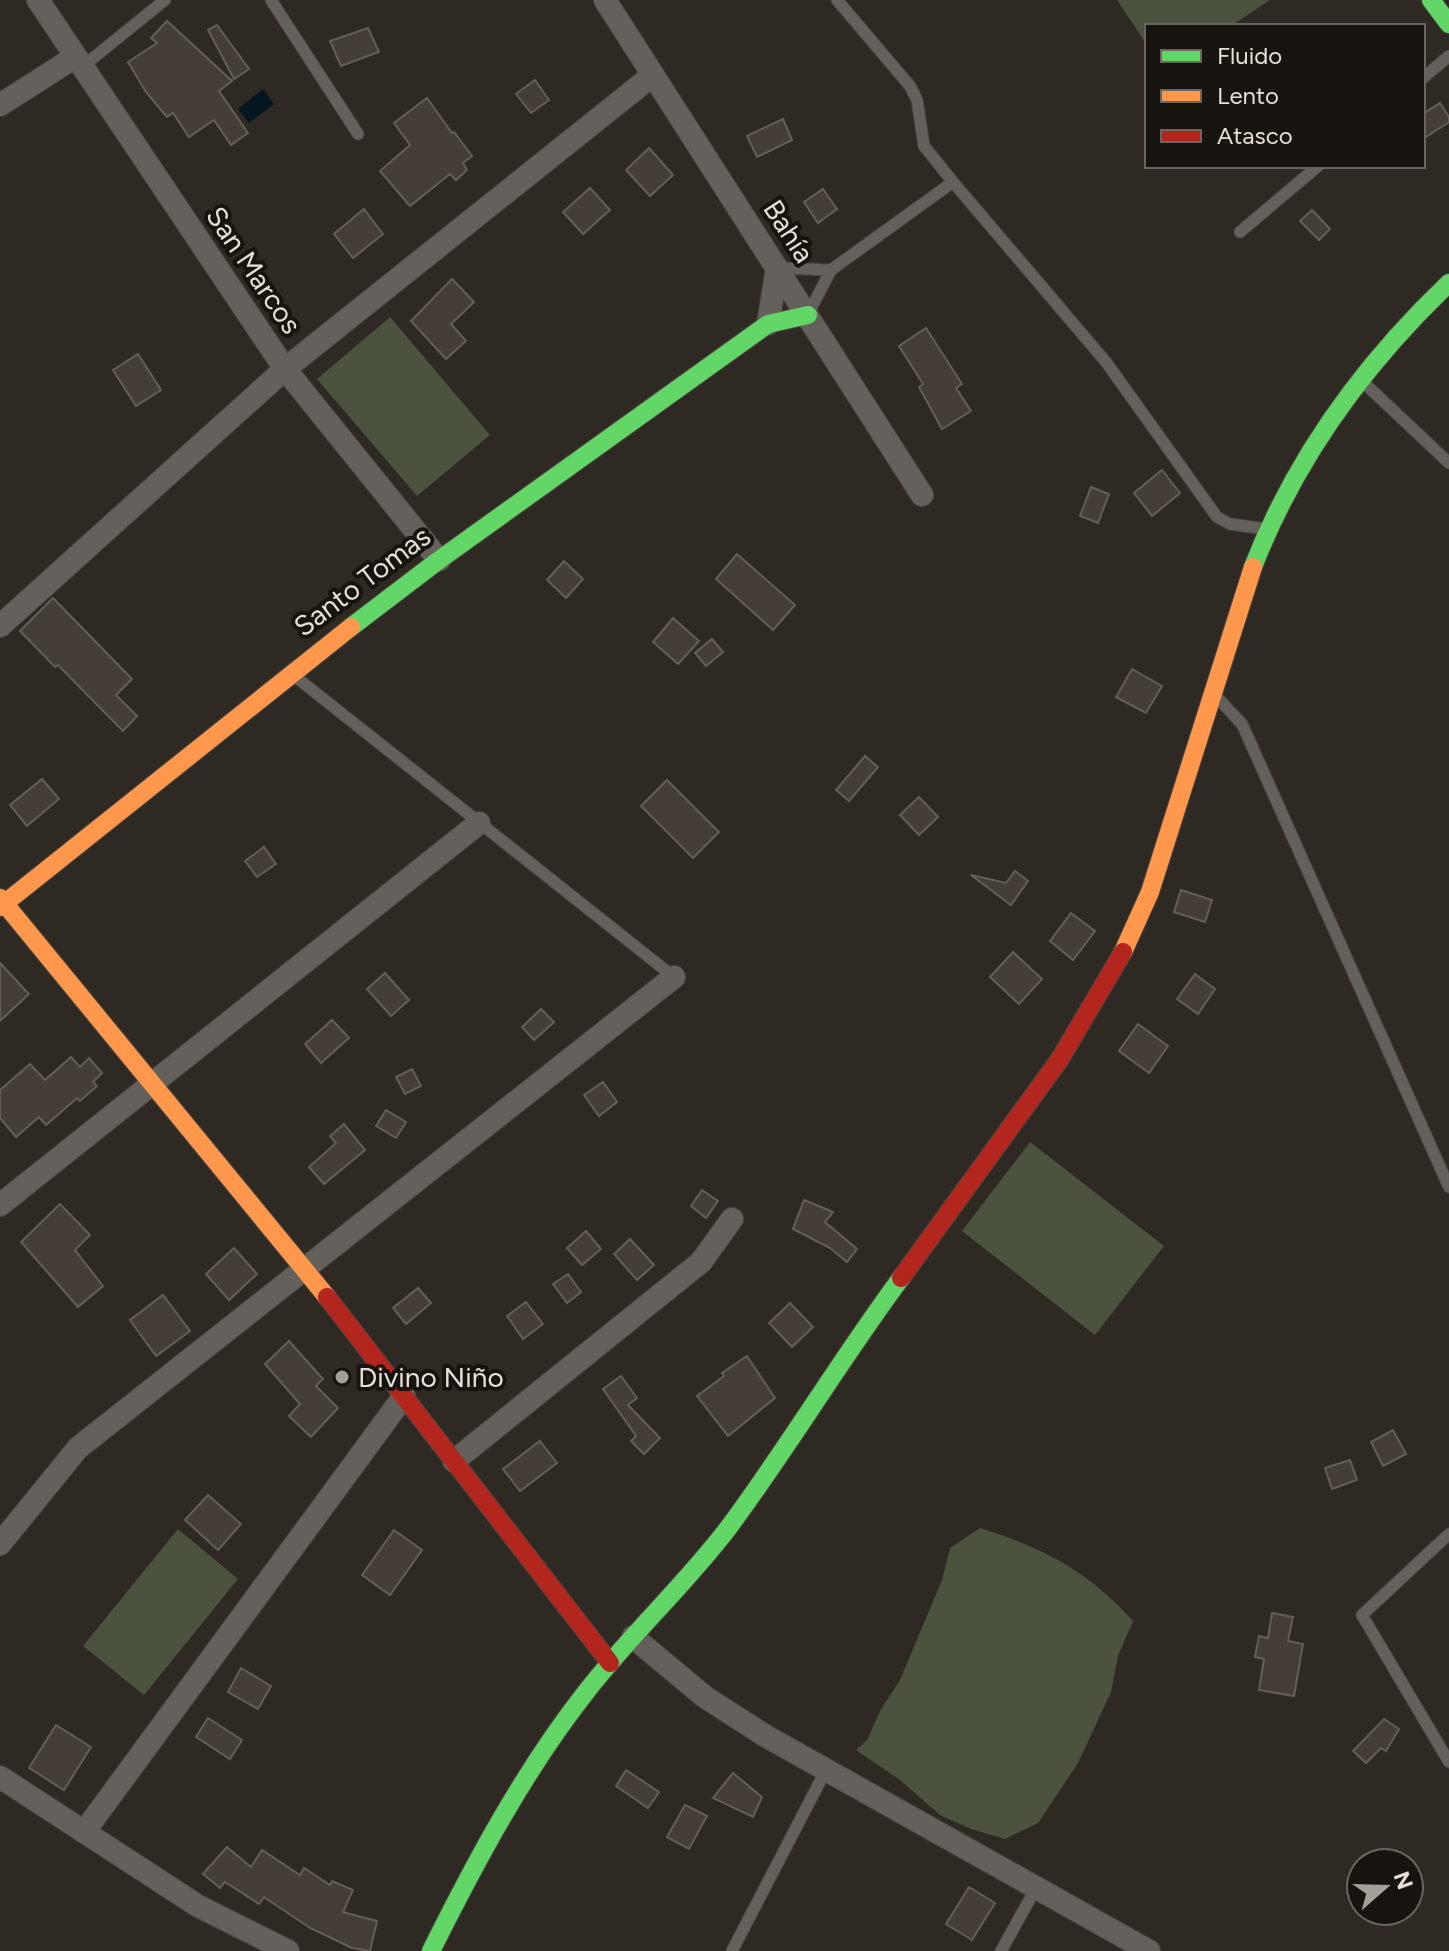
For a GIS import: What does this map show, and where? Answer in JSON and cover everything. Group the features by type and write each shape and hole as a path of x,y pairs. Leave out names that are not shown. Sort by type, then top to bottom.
{"street":[{"name":"San Marcos","path":"38,0 285,369 439,560"},
{"name":"Bahía","path":"605,0 922,495"},
{"path":"1431,0 1449,24"},
{"path":"0,105 79,62"},
{"path":"0,626 285,369 653,75"},
{"path":"768,324 777,268"},
{"path":"431,1951 484,1848 540,1758 610,1663 688,1578 729,1526 835,1369 1038,1088 1098,998 1135,929 1150,892 1244,595 1271,530 1309,454 1359,378 1411,316 1449,283"},
{"name":"Santo Tomas","path":"2,903 290,673 439,560 768,324 808,315"},
{"path":"0,1205 479,823"},
{"path":"2,903 305,1269 610,1663"},
{"path":"0,1544 78,1448 674,977"},
{"path":"454,1461 701,1262 732,1219"},
{"path":"84,1832 404,1396"},
{"path":"633,1637 705,1697 826,1770 1149,1951"},
{"path":"0,1777 198,1906 288,1951"}],"lane":[{"path":"79,62 165,0"},
{"path":"271,0 358,134"},
{"path":"837,0 910,86 917,100 924,146 1106,362 1217,517 1230,524 1271,530"},
{"path":"1425,76 1449,56"},
{"path":"1240,232 1316,168"},
{"path":"808,315 831,270 953,182"},
{"path":"777,268 831,270"},
{"path":"1359,378 1449,463"},
{"path":"290,673 674,977"},
{"path":"1213,692 1242,724 1449,1187"},
{"path":"1449,1534 1362,1615 1449,1762"},
{"path":"732,1951 826,1770"},
{"path":"1001,1951 1036,1888"}],"green space":[{"path":"1117,0 1270,0 1234,24 1145,24 1145,42"},
{"path":"390,317 490,435 417,496 317,379"},
{"path":"1030,1142 1164,1246 1095,1335 962,1231"},
{"path":"980,1528 1025,1544 1064,1563 1099,1588 1133,1621 1118,1656 1111,1692 1078,1763 1038,1823 1005,1839 940,1815 900,1780 856,1750 867,1740 881,1709 900,1680 942,1580 950,1548"},
{"path":"178,1529 238,1579 144,1695 83,1646"}],"water":[{"path":"263,89 274,104 249,123 238,109"}],"building":[{"path":"167,21 232,81 219,91 248,133 231,145 214,120 189,137 173,113 167,117 146,92 128,62 157,43 151,38"},
{"path":"217,25 249,69 234,79 208,30"},
{"path":"368,28 379,52 341,66 330,41"},
{"path":"535,80 549,100 531,113 516,94"},
{"path":"427,98 472,156 463,163 467,170 456,180 450,174 410,206 380,171 410,145 394,123"},
{"path":"1440,103 1449,122 1425,138 1425,113"},
{"path":"783,119 792,140 757,157 747,136"},
{"path":"649,148 673,175 650,196 626,170"},
{"path":"590,188 610,210 583,234 563,212"},
{"path":"823,189 837,209 818,223 804,202"},
{"path":"364,209 383,234 353,258 334,234"},
{"path":"1312,210 1330,229 1319,240 1300,221"},
{"path":"452,279 474,302 451,324 466,341 446,359 411,321"},
{"path":"926,328 962,384 956,388 971,411 942,429 919,387 923,384 899,346"},
{"path":"138,354 161,390 136,406 113,370"},
{"path":"1162,470 1180,493 1152,516 1134,493"},
{"path":"1091,487 1109,494 1098,523 1080,516"},
{"path":"737,554 795,605 773,630 716,579"},
{"path":"564,561 583,579 566,598 547,580"},
{"path":"53,598 132,679 116,695 137,716 123,731 20,631"},
{"path":"673,618 699,641 678,664 653,642"},
{"path":"712,639 723,652 706,666 695,653"},
{"path":"1132,669 1162,686 1146,713 1116,697"},
{"path":"865,756 878,767 849,801 836,790"},
{"path":"42,779 59,799 27,826 10,805"},
{"path":"667,780 719,832 693,858 641,806"},
{"path":"919,797 938,817 919,835 900,815"},
{"path":"264,847 276,864 257,877 245,861"},
{"path":"1015,871 1028,881 1011,905 971,875 1006,883"},
{"path":"1181,890 1212,900 1205,922 1174,912"},
{"path":"1071,913 1095,931 1073,960 1050,941"},
{"path":"1013,952 1042,979 1019,1004 990,977"},
{"path":"0,963 29,994 0,1021"},
{"path":"385,973 409,1000 391,1016 367,989"},
{"path":"1195,974 1215,989 1198,1014 1177,999"},
{"path":"541,1009 554,1022 534,1040 522,1027"},
{"path":"332,1020 349,1038 321,1063 305,1044"},
{"path":"1138,1024 1168,1046 1149,1073 1119,1051"},
{"path":"71,1057 80,1067 89,1058 102,1073 93,1082 97,1086 80,1101 77,1098 46,1125 39,1117 16,1137 0,1118 0,1090 30,1064 45,1080"},
{"path":"412,1069 421,1086 405,1094 396,1077"},
{"path":"603,1082 617,1102 599,1116 584,1095"},
{"path":"386,1110 406,1122 396,1138 376,1126"},
{"path":"344,1124 365,1150 324,1184 309,1167 336,1143 330,1136"},
{"path":"702,1190 718,1201 706,1218 691,1206"},
{"path":"804,1200 833,1212 825,1222 857,1249 847,1262 830,1248 793,1229"},
{"path":"60,1204 90,1235 75,1250 103,1286 78,1307 21,1242"},
{"path":"586,1231 601,1249 582,1265 567,1248"},
{"path":"630,1239 654,1265 637,1280 614,1254"},
{"path":"234,1248 257,1274 229,1300 206,1274"},
{"path":"568,1274 581,1292 567,1303 553,1284"},
{"path":"418,1288 431,1303 406,1324 393,1308"},
{"path":"163,1295 190,1331 156,1356 130,1320"},
{"path":"526,1302 543,1324 523,1339 507,1316"},
{"path":"790,1303 813,1327 792,1347 769,1323"},
{"path":"289,1341 323,1379 316,1386 338,1408 311,1437 289,1416 300,1404 265,1364"},
{"path":"747,1356 775,1398 728,1436 697,1396"},
{"path":"621,1376 637,1398 628,1405 660,1438 644,1454 631,1441 636,1436 603,1389"},
{"path":"1393,1430 1406,1454 1383,1466 1371,1442"},
{"path":"540,1441 557,1463 520,1491 503,1469"},
{"path":"1350,1460 1357,1480 1332,1489 1325,1468"},
{"path":"208,1495 241,1524 218,1550 185,1520"},
{"path":"394,1530 422,1550 390,1595 362,1575"},
{"path":"1272,1613 1293,1617 1288,1641 1303,1644 1294,1696 1259,1690 1264,1659 1255,1657 1259,1636 1268,1638"},
{"path":"241,1668 271,1686 258,1709 228,1692"},
{"path":"208,1718 242,1740 230,1759 196,1737"},
{"path":"1384,1719 1399,1729 1386,1751 1381,1748 1366,1763 1353,1751"},
{"path":"56,1725 91,1747 64,1790 29,1768"},
{"path":"626,1770 659,1792 648,1808 616,1786"},
{"path":"733,1773 762,1797 753,1817 713,1798"},
{"path":"685,1805 707,1816 689,1849 667,1837"},
{"path":"227,1847 251,1867 262,1850 300,1875 304,1868 330,1885 332,1881 353,1890 343,1912 377,1921 370,1951 352,1948 310,1928 264,1897 259,1904 225,1882 220,1888 203,1874"},
{"path":"969,1887 995,1903 972,1940 946,1924"}],"traffic: fast":[{"path":"1431,0 1449,24"},
{"path":"1253,567 1290,488 1335,414 1389,346 1449,283"},
{"path":"351,627 439,560 768,324 808,315"},
{"path":"431,1951 502,1817 563,1722 603,1671 729,1527 901,1278"}],"traffic: slow":[{"path":"1123,952 1150,892 1253,567"},
{"path":"0,907 351,627"},
{"path":"0,898 327,1297"}],"traffic: jam":[{"path":"901,1278 1060,1059 1123,952"},
{"path":"327,1297 610,1663"}],"place":[{"name":"Divino Niño","path":"342,1377"}]}
